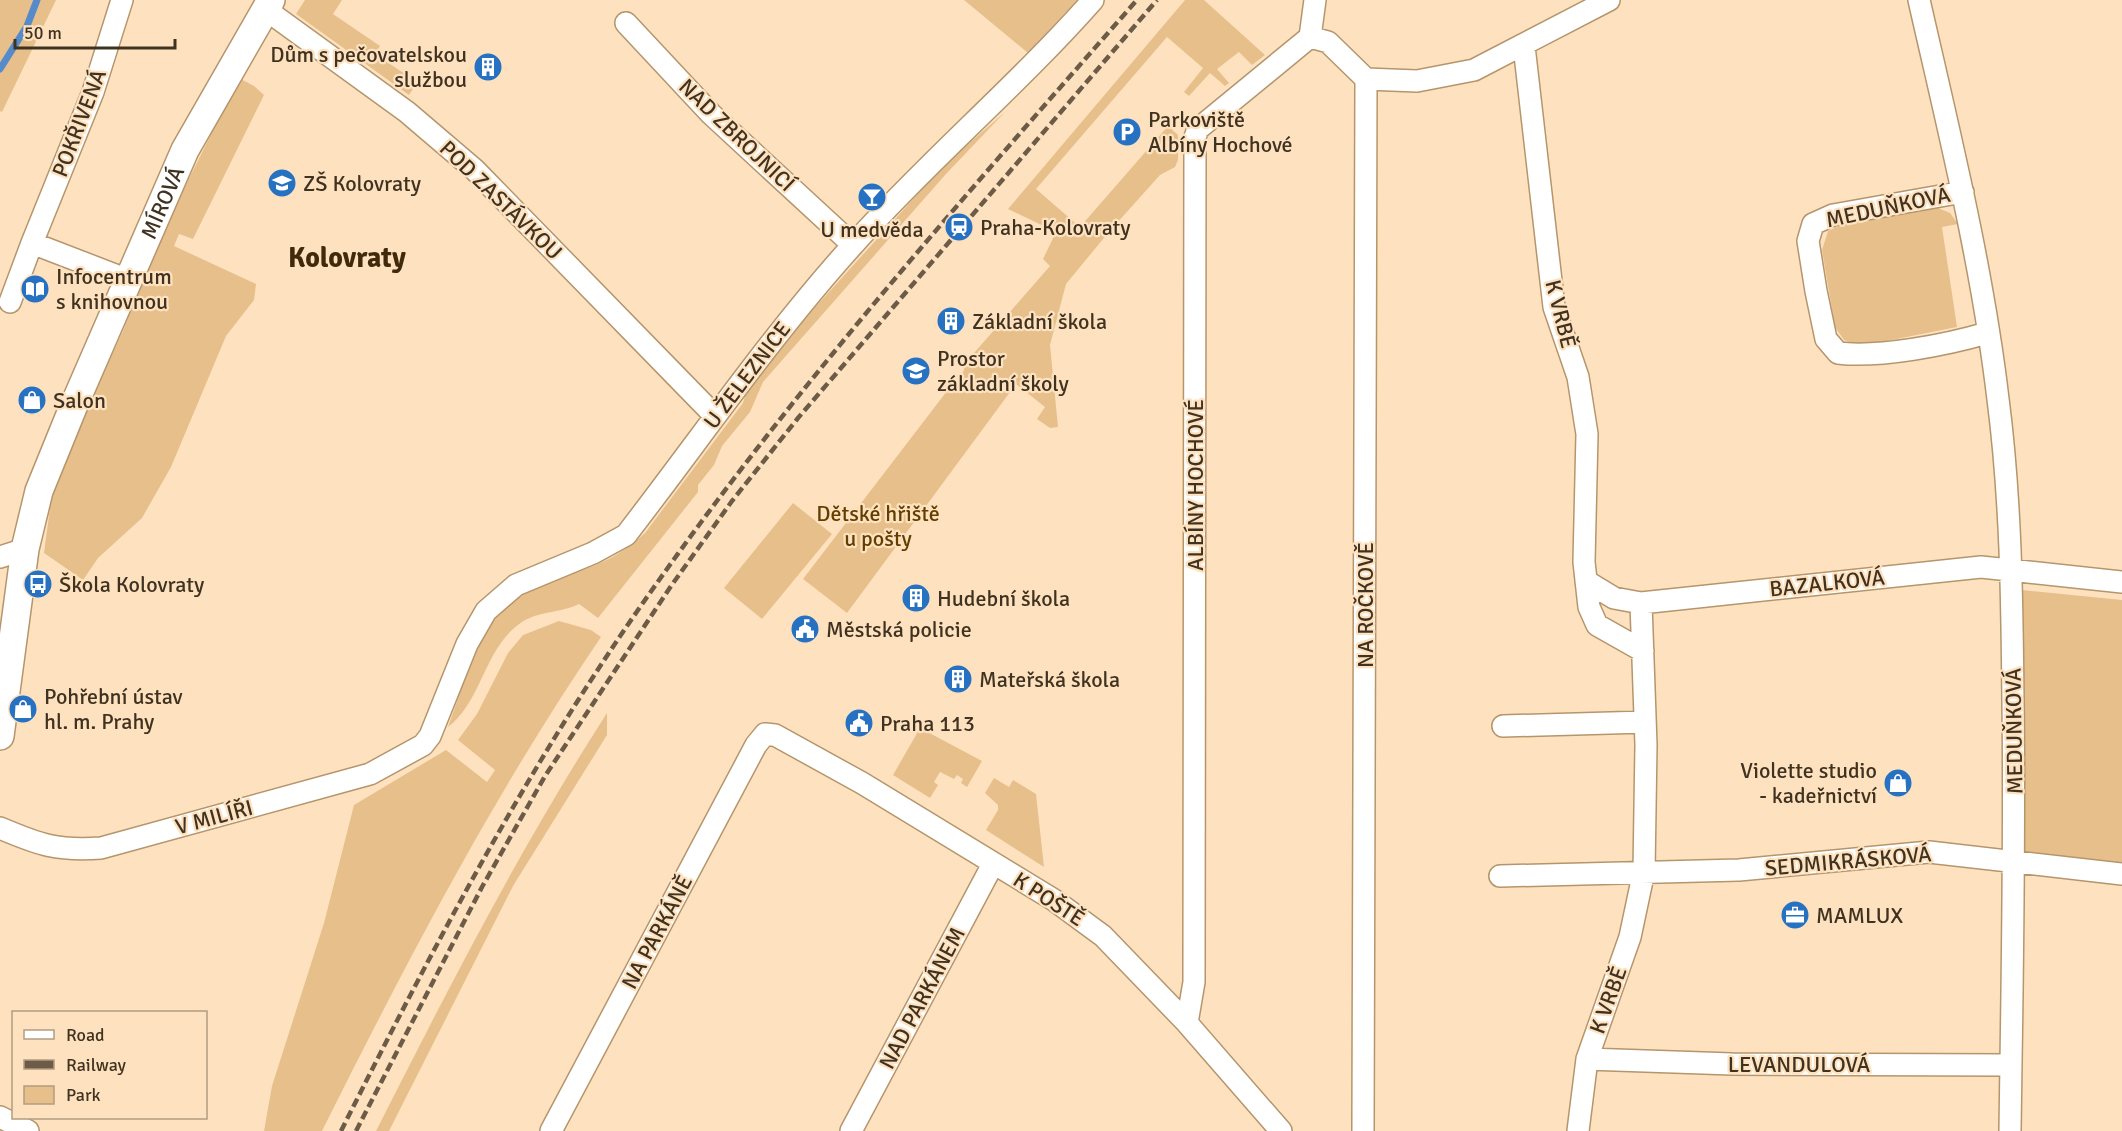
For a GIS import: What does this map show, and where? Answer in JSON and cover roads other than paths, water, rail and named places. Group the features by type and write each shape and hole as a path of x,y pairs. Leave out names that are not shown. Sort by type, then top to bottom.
{"street":[{"name":"POKŘIVENÁ","path":"10,302 93,92 122,0"},
{"name":"U ŽELEZNICE","path":"423,745 430,736 467,644 486,611 516,585 583,558 626,535 781,330 853,245 1038,61 1093,0"},
{"path":"1315,0 1310,37 1328,42 1366,79 1417,81 1474,70 1524,46 1608,0"},
{"name":"MEDUŇKOVÁ","path":"1919,0 1963,192 1999,407 2012,570 2015,863 2010,1131"},
{"name":"MÍROVÁ","path":"0,736 4,660 39,491 185,150 268,5"},
{"name":"POD ZASTÁVKOU","path":"268,5 407,112 475,170 715,416"},
{"name":"NAD ZBROJNICÍ","path":"626,22 711,114 853,245"},
{"name":"ALBÍNY HOCHOVÉ","path":"1187,1023 1194,982 1195,137 1198,129 1310,37"},
{"name":"K VRBĚ","path":"1524,46 1554,307 1578,377 1587,434 1586,581 1589,607 1597,625 1643,651"},
{"name":"NA ROČKOVĚ","path":"1363,1131 1366,79"},
{"name":"MEDUŇKOVÁ","path":"1963,192 1833,215 1813,224 1808,241 1816,291 1826,339 1838,353 1857,355 1959,341 1988,333"},
{"path":"32,243 128,280"},
{"path":"0,557 26,549"},
{"name":"BAZALKOVÁ","path":"1641,603 1981,567 2122,582"},
{"path":"1586,581 1614,598 1641,603"},
{"name":"K VRBĚ","path":"1578,1131 1587,1059 1630,937 1644,871 1645,722 1641,603"},
{"path":"1503,726 1645,722"},
{"name":"K POŠTĚ","path":"765,735 775,735 862,783 1054,900 1103,936 1187,1023 1281,1131"},
{"name":"NA PARKÁNĚ","path":"551,1131 756,745 765,735"},
{"name":"V MILÍŘI","path":"0,828 38,845 66,850 100,848 370,774 423,745"},
{"name":"SEDMIKRÁSKOVÁ","path":"1644,871 1655,873 1739,870 1929,852 2122,874"},
{"name":"NAD PARKÁNEM","path":"851,1131 993,864"},
{"path":"1500,876 1644,871"},
{"name":"LEVANDULOVÁ","path":"1587,1059 1732,1064 2011,1065"},
{"path":"0,1117 28,1131"}],"waterway":[{"path":"0,69 27,26 37,0"}],"railway":[{"path":"341,1131 480,865 555,736 638,610 695,530 816,374 1007,148 1137,0"},
{"path":"356,1131 482,887 545,776 671,586 732,501 798,418 1157,0"}],"place":[{"name":"Dům s pečovatelskou službou","path":"488,67"},
{"name":"Parkoviště Albíny Hochové","path":"1127,132"},
{"name":"ZŠ Kolovraty","path":"282,183"},
{"name":"U medvěda","path":"872,197"},
{"name":"Praha-Kolovraty","path":"959,227"},
{"name":"Infocentrum s knihovnou","path":"35,289"},
{"name":"Základní škola","path":"951,321"},
{"name":"Prostor základní školy","path":"916,371"},
{"name":"Salon","path":"32,400"},
{"name":"Škola Kolovraty","path":"38,584"},
{"name":"Hudební škola","path":"916,598"},
{"name":"Městská policie","path":"805,629"},
{"name":"Mateřská škola","path":"958,679"},
{"name":"Pohřební ústav hl. m. Prahy","path":"23,709"},
{"name":"Praha 113","path":"859,723"},
{"name":"Violette studio - kadeřnictví","path":"1898,783"},
{"name":"MAMLUX","path":"1795,915"}],"district":[{"name":"Kolovraty","path":"347,258"}],"park label":[{"name":"Dětské hřiště u pošty","path":"878,526"}]}
